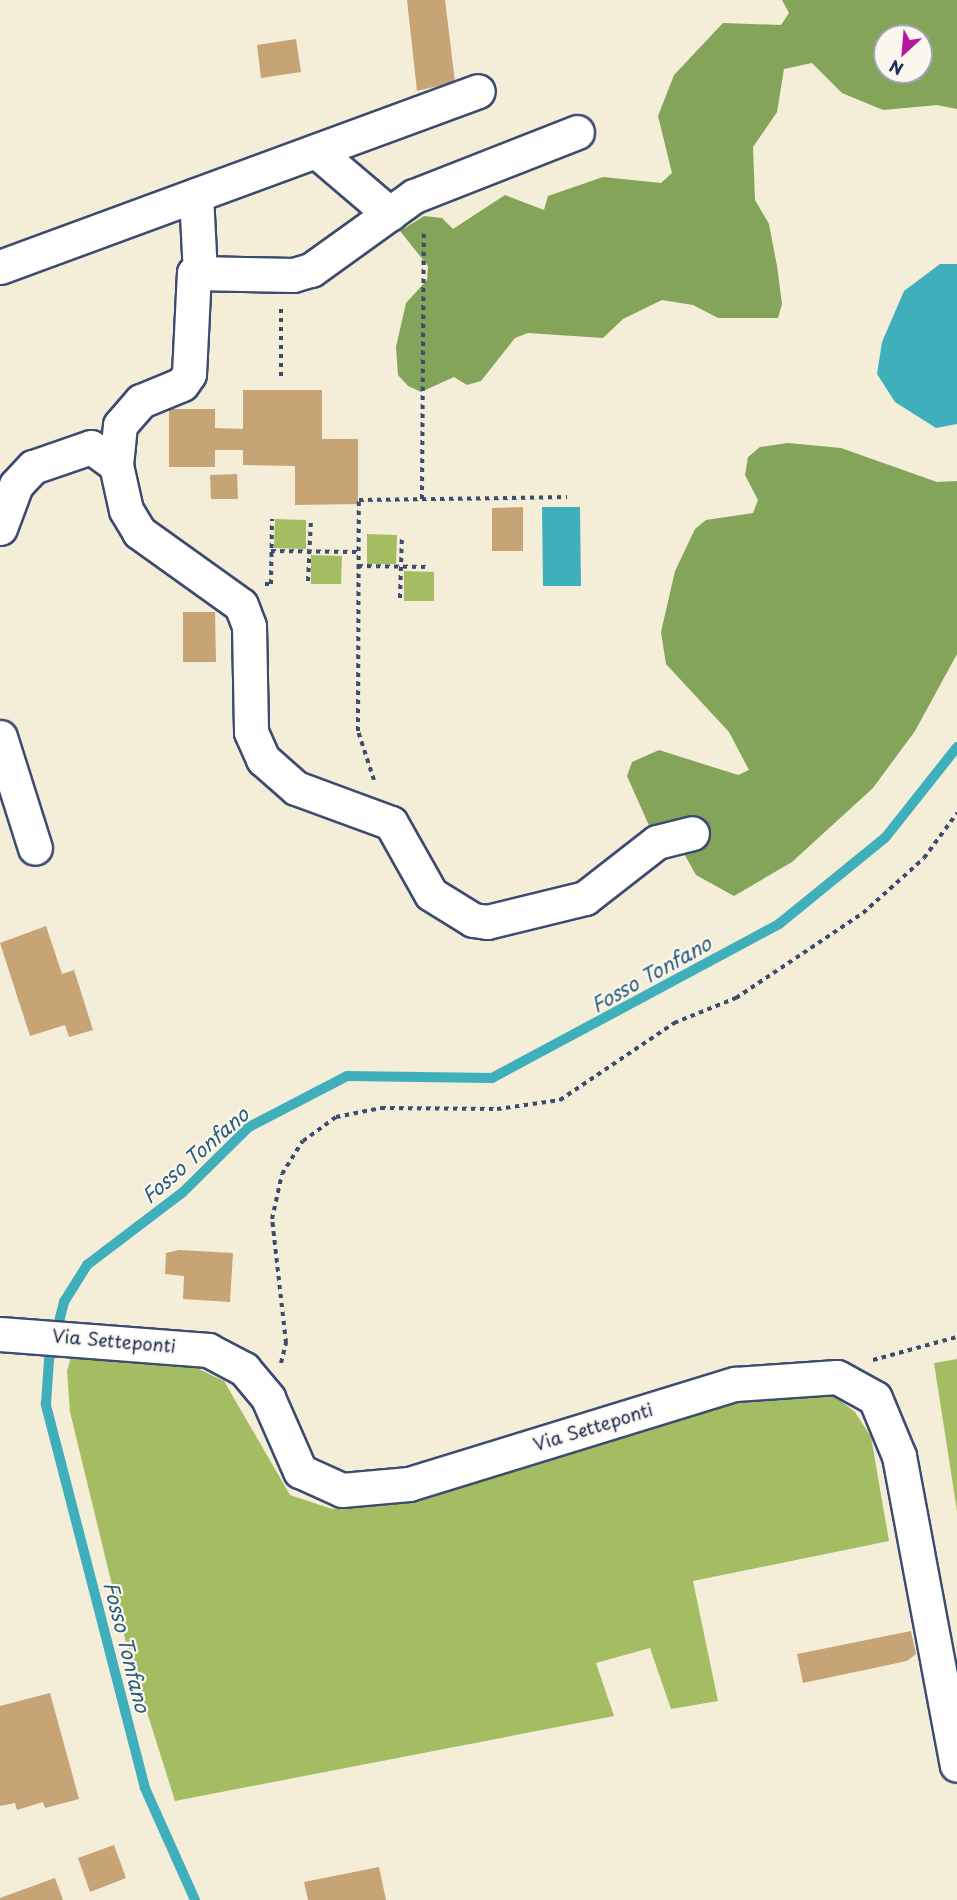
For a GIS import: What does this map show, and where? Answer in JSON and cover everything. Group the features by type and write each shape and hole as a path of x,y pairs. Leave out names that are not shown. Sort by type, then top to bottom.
{"street":[{"path":"0,267 478,91"},
{"path":"103,456 120,426 141,401 182,384 189,374 194,273 280,275 311,270 424,192 577,132"},
{"path":"316,151 390,214"},
{"path":"196,195 200,273"},
{"path":"0,528 16,485 33,467 103,456"},
{"path":"103,456 126,510 139,532 241,605 249,626 250,732 263,759 296,788 391,823 431,894 446,907 487,922 585,898 657,842 692,833"},
{"path":"0,737 35,848"},
{"name":"Via Setteponti","path":"12,1334 75,1336 208,1350 244,1369 268,1398 300,1471 342,1490 409,1484 735,1384 837,1377"},
{"path":"837,1377 875,1398 899,1456 957,1765"}],"path":[{"path":"422,499 424,192"},
{"path":"280,275 281,378"},
{"path":"391,823 358,731 359,500 567,497"},
{"path":"261,584 271,584 272,519"},
{"path":"308,581 311,519"},
{"path":"400,598 402,536"},
{"path":"271,551 358,552"},
{"path":"358,566 429,567"},
{"path":"268,1398 286,1343 272,1219 282,1174 303,1141 336,1117 381,1108 497,1109 560,1100 674,1023 736,998 863,913 924,858 957,813"},
{"path":"837,1377 882,1356 957,1336"}],"green space":[{"path":"782,0 957,0 957,109 937,105 883,110 842,93 812,63 784,69 777,112 753,147 755,200 769,224 777,266 782,304 778,318 718,318 693,305 662,300 623,319 603,338 528,333 515,338 481,381 467,385 454,377 421,392 408,386 398,375 396,347 406,303 427,280 428,266 400,231 424,216 442,218 453,229 505,195 544,210 548,196 603,177 661,183 672,173 658,116 674,75 723,23 781,25 789,13"},
{"path":"788,443 841,448 937,482 957,481 957,654 915,731 873,788 792,862 734,896 696,875 682,850 651,830 627,776 632,762 659,750 738,775 749,770 729,732 666,664 661,632 675,571 695,529 706,520 753,513 758,500 745,475 748,457 760,447"},
{"path":"275,519 306,520 306,549 274,548"},
{"path":"367,534 397,535 396,564 367,564"},
{"path":"311,555 342,556 341,584 311,584"},
{"path":"404,571 434,572 434,601 404,601"},
{"path":"73,1350 169,1355 224,1381 290,1495 332,1509 376,1504 777,1391 815,1391 834,1396 855,1412 871,1437 889,1541 693,1581 718,1701 671,1709 650,1648 596,1663 614,1716 175,1801 129,1655 70,1412 67,1371"},
{"path":"957,1359 957,1511 934,1363"}],"water":[{"path":"940,264 957,264 957,424 936,428 895,402 877,374 882,342 904,291"},
{"path":"542,507 580,507 581,586 543,586"}],"building":[{"path":"407,0 445,0 455,82 417,91"},
{"path":"296,39 301,72 261,78 257,45"},
{"path":"243,390 322,390 322,439 358,439 358,504 295,505 295,466 243,465 243,450 215,450 215,467 169,467 169,409 215,409 215,428 243,429"},
{"path":"237,474 238,499 211,499 210,475"},
{"path":"523,507 523,551 492,551 492,508"},
{"path":"183,612 215,612 216,662 183,662"},
{"path":"46,926 62,974 74,970 93,1030 69,1037 65,1025 30,1036 0,943"},
{"path":"179,1250 233,1253 230,1302 183,1299 184,1276 165,1274 166,1253"},
{"path":"911,1631 916,1654 907,1661 803,1683 797,1654"},
{"path":"50,1693 79,1799 45,1808 43,1802 17,1810 15,1803 0,1806 0,1706"},
{"path":"114,1845 126,1878 90,1892 78,1858"},
{"path":"379,1867 386,1900 308,1900 304,1882"},
{"path":"55,1878 63,1900 0,1900 0,1898"}],"waterway":[{"name":"Fosso Tonfano","path":"195,1900 145,1788 46,1404 49,1360 64,1302 87,1265 182,1193 249,1127 347,1076 492,1078 779,924 885,838 957,747"}]}
